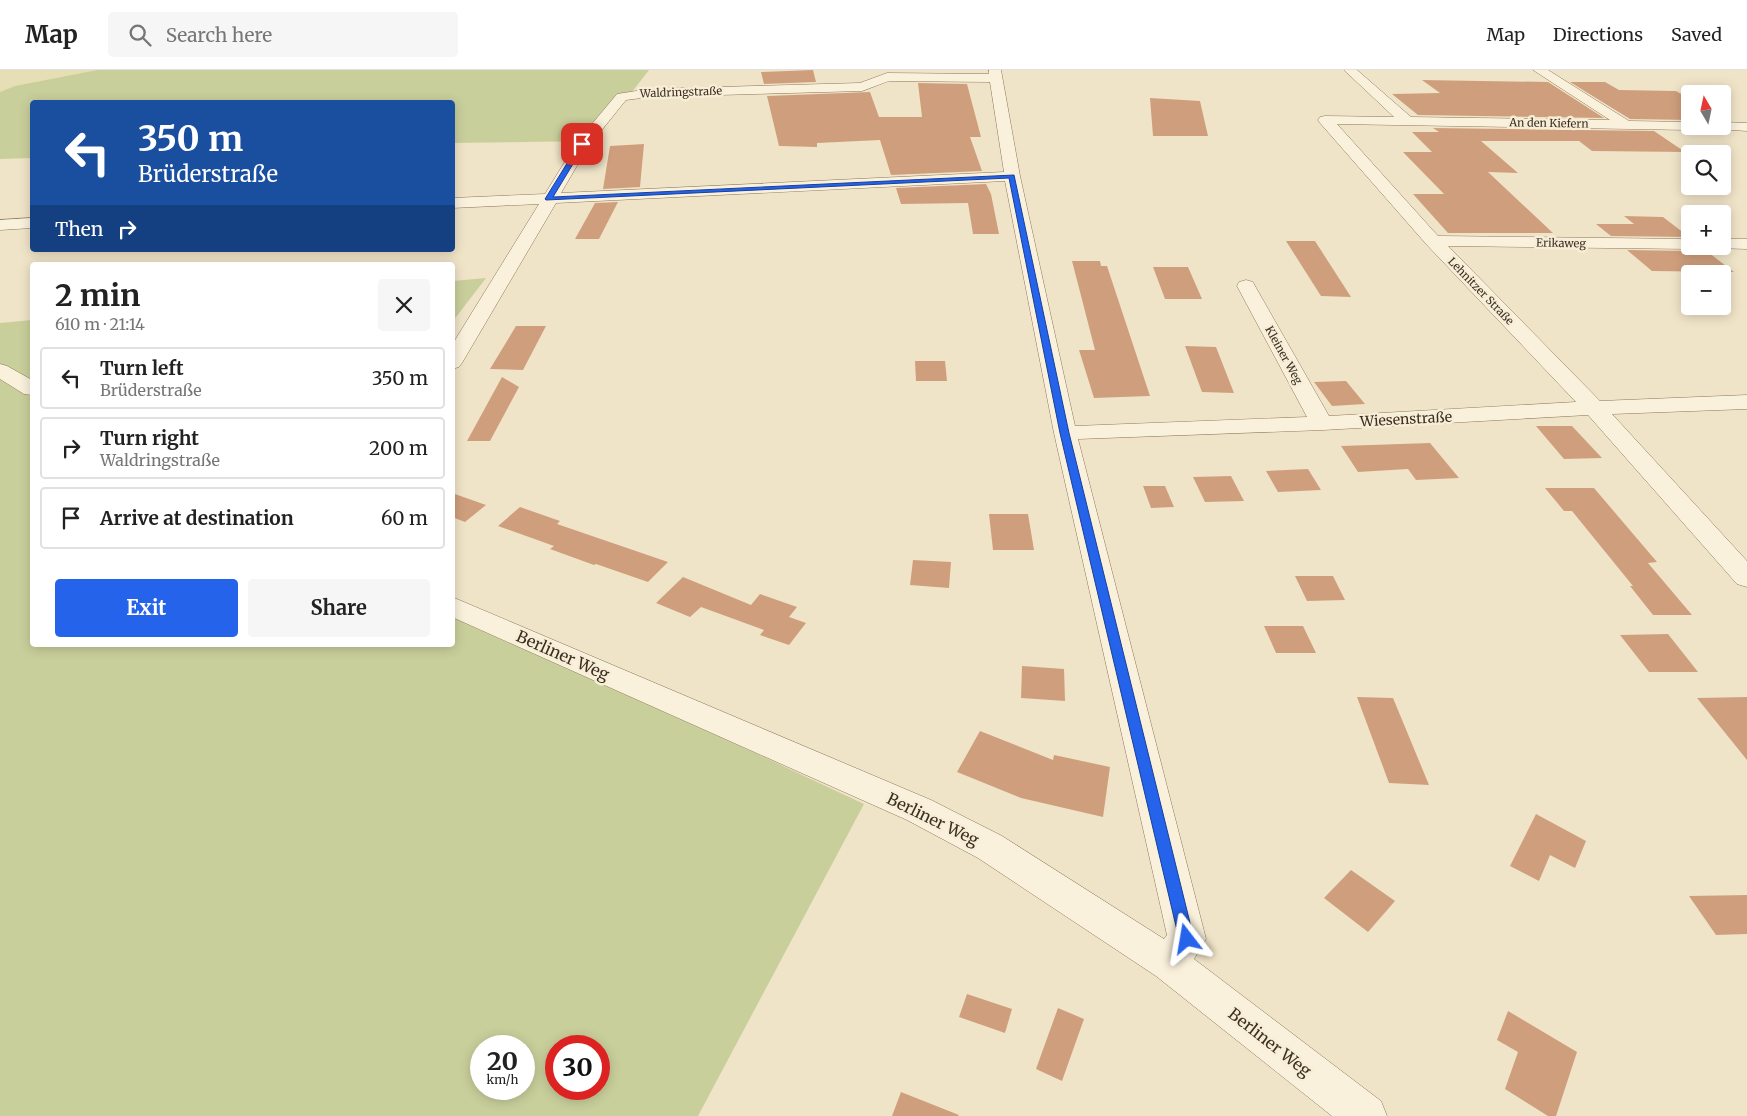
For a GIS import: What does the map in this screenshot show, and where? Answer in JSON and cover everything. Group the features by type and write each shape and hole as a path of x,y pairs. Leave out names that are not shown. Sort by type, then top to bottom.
{"street":[{"path":"1350,70 1407,121"},
{"path":"1539,70 1625,124"},
{"path":"995,74 1012,176 1065,433 1187,939 1169,963"},
{"name":"Waldringstraße","path":"455,358 582,144 622,97 649,93 862,87 887,77 995,74"},
{"name":"Lehnitzer Straße","path":"1407,121 1325,120 1433,241 1594,408 1747,578"},
{"name":"An den Kiefern","path":"1407,121 1681,126"},
{"path":"1731,126 1747,127"},
{"path":"455,203 1012,176"},
{"path":"0,225 30,223"},
{"name":"Erikaweg","path":"1433,241 1681,244"},
{"path":"1731,244 1747,244"},
{"name":"Kleiner Weg","path":"1246,286 1312,408 1323,423"},
{"path":"0,370 30,388"},
{"name":"Wiesenstraße","path":"1065,433 1323,423 1594,408 1747,402"},
{"name":"Berliner Weg","path":"455,607 919,810 990,848 1169,963 1366,1116"}],"shaded area":[{"path":"0,70 97,70 15,86 0,92"}],"green space":[{"path":"97,70 649,70 594,141 455,143 455,100 30,100 30,158 0,159 0,92 15,86"},
{"path":"486,278 455,318 455,281"},
{"path":"30,320 30,647 455,647 455,612 864,804 698,1116 0,1116 0,323"}],"building":[{"path":"813,70 816,82 764,84 761,72"},
{"path":"1422,80 1548,82 1604,118 1418,115 1392,94 1440,93"},
{"path":"1570,82 1605,82 1619,90 1676,91 1681,94 1681,120 1630,119"},
{"path":"918,83 967,84 981,137 970,137 982,171 891,175 880,140 817,143 817,147 779,146 767,96 870,92 879,117 922,117"},
{"path":"1150,98 1200,101 1208,136 1153,136"},
{"path":"1433,128 1654,131 1681,149 1681,152 1592,151 1579,141 1481,141 1518,173 1488,172 1553,233 1448,233 1413,194 1444,194 1403,152 1432,152 1412,132 1439,132"},
{"path":"644,144 640,187 603,189 610,146"},
{"path":"986,184 991,194 999,234 973,234 968,203 901,204 896,188"},
{"path":"618,202 599,239 575,239 595,203"},
{"path":"1624,216 1663,217 1681,231 1681,237 1611,236 1596,224 1634,224"},
{"path":"1286,241 1315,241 1351,297 1321,296"},
{"path":"1627,250 1681,251 1681,255 1712,255 1725,265 1681,265 1681,271 1652,271"},
{"path":"1072,261 1100,261 1101,266 1107,266 1150,396 1094,398 1079,350 1095,350"},
{"path":"1153,267 1188,267 1202,299 1165,299"},
{"path":"516,326 546,326 523,370 490,369"},
{"path":"1185,346 1216,347 1234,393 1202,392"},
{"path":"915,361 945,361 947,381 916,381"},
{"path":"502,377 519,387 490,441 467,441"},
{"path":"1346,381 1365,404 1332,406 1314,382"},
{"path":"1536,426 1572,426 1602,458 1564,459"},
{"path":"1430,443 1459,478 1416,480 1408,469 1358,472 1341,446"},
{"path":"1308,469 1321,490 1278,492 1266,471"},
{"path":"1231,476 1244,501 1205,502 1193,477"},
{"path":"1143,486 1165,486 1174,507 1151,508"},
{"path":"1545,488 1594,488 1657,562 1648,563 1692,615 1653,615 1630,586 1633,586 1572,511 1564,511"},
{"path":"455,494 486,505 465,522 455,518"},
{"path":"520,507 560,521 557,524 668,562 648,582 550,549 554,546 498,526"},
{"path":"989,514 1028,514 1034,550 993,550"},
{"path":"913,560 951,562 949,588 910,585"},
{"path":"1295,576 1333,576 1345,600 1307,601"},
{"path":"683,577 751,605 760,594 797,607 789,617 806,623 789,645 760,635 764,630 701,607 690,617 656,603"},
{"path":"1264,626 1303,626 1316,653 1276,653"},
{"path":"1668,634 1698,672 1649,672 1620,635"},
{"path":"1022,666 1064,669 1065,701 1021,698"},
{"path":"1357,697 1393,698 1429,785 1389,783"},
{"path":"1747,697 1747,760 1697,698"},
{"path":"980,731 1053,760 1054,755 1110,767 1103,817 1021,798 957,772"},
{"path":"1536,814 1586,841 1575,868 1550,855 1539,881 1510,866"},
{"path":"1351,870 1395,901 1368,932 1324,898"},
{"path":"1747,895 1747,934 1716,935 1689,896"},
{"path":"967,994 1012,1009 1005,1033 959,1017"},
{"path":"1058,1008 1084,1019 1062,1081 1036,1069"},
{"path":"1508,1011 1577,1052 1556,1116 1548,1116 1505,1089 1518,1052 1497,1040"},
{"path":"901,1092 959,1115 892,1116"}],"route":[{"path":"582,144 548,199 1012,176 1065,433 1187,939"}]}
